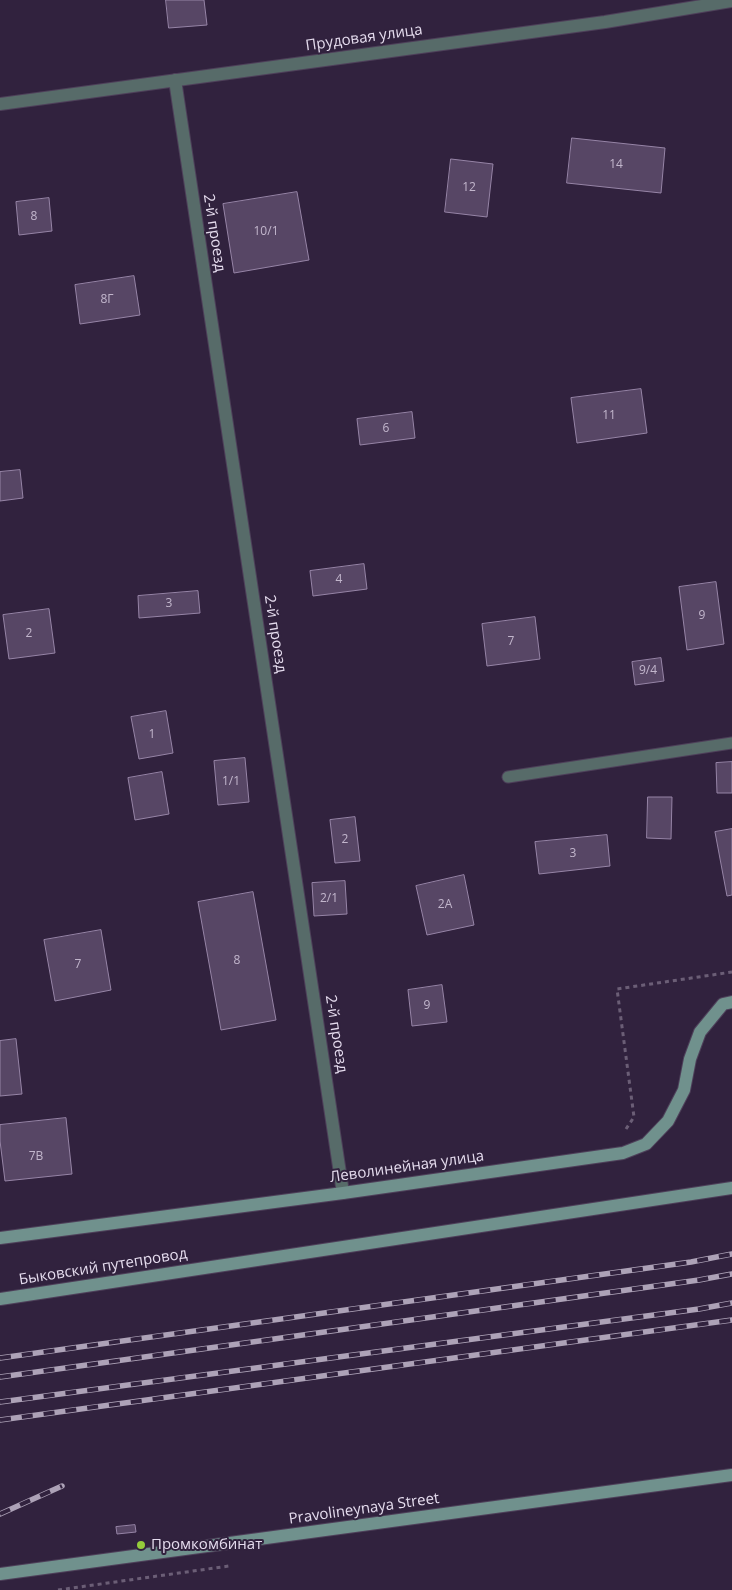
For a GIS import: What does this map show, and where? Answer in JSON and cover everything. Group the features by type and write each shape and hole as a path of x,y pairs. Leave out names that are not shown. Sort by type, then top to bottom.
{"main road":[{"name":"Леволинейная улица","path":"0,1238 623,1153 646,1144 668,1121 684,1090 690,1059 700,1032 723,1004 732,1002"},
{"name":"Быковский путепровод","path":"0,1299 732,1188"},
{"name":"Pravolineynaya Street","path":"0,1574 732,1476"}],"street":[{"name":"Прудовая улица","path":"0,104 595,23 732,1"},
{"name":"2-й проезд","path":"175,80 343,1192"}],"lane":[{"path":"508,777 732,743"}],"path":[{"path":"624,1131 634,1117 617,989 732,972"}],"building":[{"path":"166,0 204,0 207,25 169,28"},
{"path":"572,138 665,148 661,193 567,183"},
{"path":"451,159 493,164 487,217 445,212"},
{"path":"297,192 309,260 234,273 223,204"},
{"path":"49,198 52,231 19,235 16,202"},
{"path":"134,276 140,315 80,324 75,285"},
{"path":"641,389 647,433 577,443 571,398"},
{"path":"412,412 415,438 360,445 357,419"},
{"path":"20,470 23,498 0,501 0,472"},
{"path":"364,564 367,589 313,596 310,571"},
{"path":"716,582 724,644 687,650 679,587"},
{"path":"198,591 200,613 139,618 138,596"},
{"path":"49,609 55,653 9,659 3,615"},
{"path":"535,617 540,659 487,666 482,624"},
{"path":"661,658 664,681 635,685 632,662"},
{"path":"166,711 173,753 139,759 131,717"},
{"path":"245,758 249,802 218,805 214,761"},
{"path":"732,762 732,793 717,793 716,763"},
{"path":"162,772 169,814 135,820 128,778"},
{"path":"648,797 672,797 671,839 647,838"},
{"path":"355,817 360,861 335,863 330,820"},
{"path":"732,829 732,895 727,896 715,832"},
{"path":"607,835 610,866 539,874 535,842"},
{"path":"464,875 474,925 427,935 416,886"},
{"path":"345,881 347,914 314,916 312,883"},
{"path":"253,892 276,1020 221,1030 198,902"},
{"path":"101,930 111,990 55,1001 44,940"},
{"path":"442,985 447,1022 412,1026 408,990"},
{"path":"16,1039 22,1094 0,1096 0,1041"},
{"path":"66,1118 72,1174 5,1181 0,1125"},
{"path":"135,1525 136,1532 117,1534 116,1527"}],"railway":[{"path":"0,1358 691,1262 732,1254"},
{"path":"0,1377 732,1274"},
{"path":"0,1402 699,1309 732,1303"},
{"path":"0,1420 732,1320"},
{"path":"0,1514 62,1486"}],"place":[{"name":"Промкомбинат","path":"141,1545"}]}
